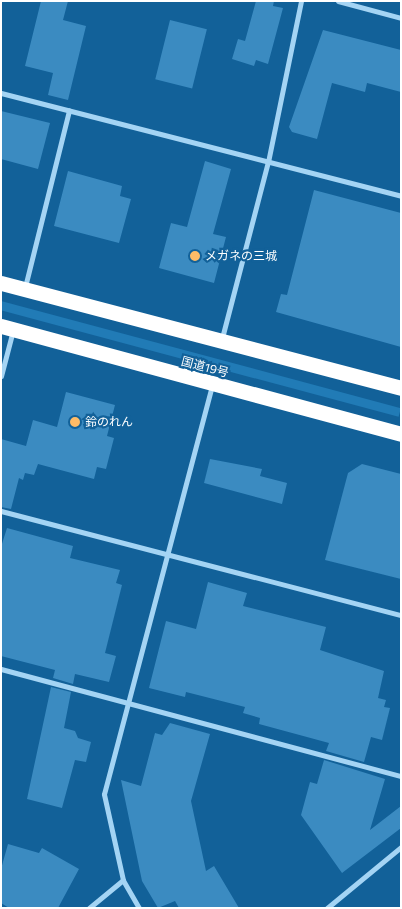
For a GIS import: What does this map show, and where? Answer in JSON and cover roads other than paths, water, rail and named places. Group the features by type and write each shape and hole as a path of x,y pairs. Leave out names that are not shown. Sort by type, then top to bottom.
{"highway":[{"path":"1,282 401,388"},
{"name":"国道19号","path":"8,327 401,434"}],"street":[{"path":"222,341 268,162 301,1"},
{"path":"338,1 401,18"},
{"path":"1,93 401,196"},
{"path":"25,288 69,110"},
{"path":"1,376 8,327"},
{"path":"140,908 123,880 104,794 212,384"},
{"path":"1,511 401,615"},
{"path":"1,669 401,776"},
{"path":"327,908 334,906 401,847"},
{"path":"89,908 123,880"}],"place":[{"name":"メガネの三城","path":"195,256"},
{"name":"鈴のれん","path":"75,422"}]}
